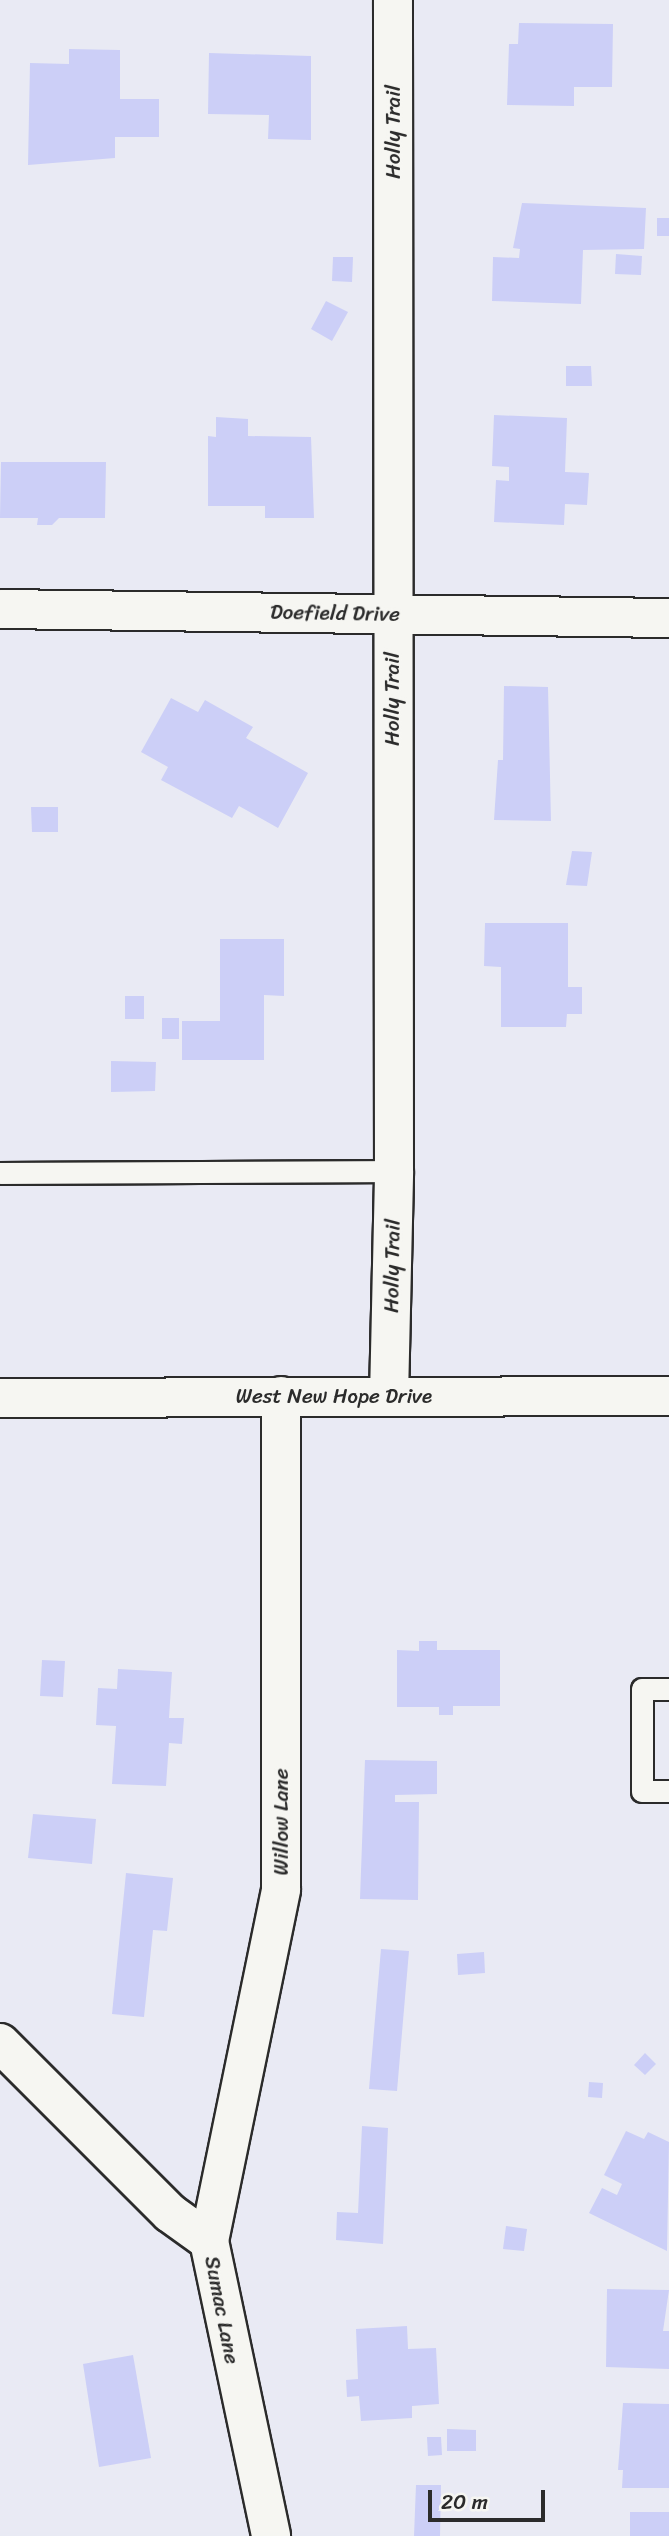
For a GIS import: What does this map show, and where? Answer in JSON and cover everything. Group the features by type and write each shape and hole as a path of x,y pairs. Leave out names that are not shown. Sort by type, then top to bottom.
{"street":[{"name":"Holly Trail","path":"388,1397 394,1171 393,0"},
{"name":"Doefield Drive","path":"0,609 669,618"},
{"name":"Willow Lane","path":"209,2241 281,1889 281,1396"},
{"name":"West New Hope Drive","path":"0,1398 669,1396"},
{"name":"Sumac Lane","path":"0,2043 170,2213 209,2241 271,2536"}],"lane":[{"path":"0,1173 394,1171"},
{"path":"669,1689 642,1689 642,1791 669,1791"}],"building":[{"path":"519,23 613,24 612,87 574,87 574,106 507,105 509,44 518,44"},
{"path":"69,49 120,50 120,99 159,99 159,137 115,137 115,158 28,165 30,63 69,64"},
{"path":"209,53 311,56 311,140 268,139 269,115 208,114"},
{"path":"522,203 646,208 644,249 583,250 581,304 492,301 493,257 519,258 520,249 513,248"},
{"path":"657,218 669,218 669,236 657,236"},
{"path":"616,254 642,256 641,275 615,274"},
{"path":"333,257 353,257 352,282 332,281"},
{"path":"326,301 348,312 332,341 311,329"},
{"path":"566,366 591,366 592,386 566,386"},
{"path":"494,415 567,418 565,472 589,473 587,505 565,504 564,525 494,522 496,480 509,481 509,467 492,466"},
{"path":"216,417 248,419 248,436 311,437 314,518 265,518 265,506 208,506 208,436 216,437"},
{"path":"1,462 106,462 105,518 59,518 52,525 37,525 38,518 0,518"},
{"path":"504,686 548,687 551,821 494,820 498,760 503,760"},
{"path":"171,698 198,712 205,700 253,727 246,738 308,773 278,828 239,806 232,818 161,780 168,767 141,752"},
{"path":"31,807 58,807 58,832 32,832"},
{"path":"572,851 592,852 587,886 566,885"},
{"path":"485,923 568,923 568,987 582,987 582,1014 567,1014 566,1027 501,1027 501,967 484,966"},
{"path":"220,939 284,939 284,996 264,995 264,1060 182,1060 182,1021 220,1021"},
{"path":"125,996 144,996 144,1019 125,1019"},
{"path":"162,1018 179,1018 179,1039 162,1039"},
{"path":"111,1061 156,1062 155,1091 111,1092"},
{"path":"419,1641 437,1641 437,1650 500,1650 500,1706 453,1706 453,1715 439,1715 439,1707 397,1707 397,1650 419,1651"},
{"path":"42,1660 65,1661 63,1697 40,1696"},
{"path":"118,1669 172,1672 169,1718 184,1718 182,1744 169,1743 166,1786 112,1784 116,1726 96,1725 98,1688 117,1689"},
{"path":"365,1760 437,1761 437,1794 395,1795 395,1802 419,1802 418,1900 360,1899"},
{"path":"33,1814 96,1819 92,1864 28,1858"},
{"path":"126,1873 173,1878 167,1931 153,1930 144,2017 112,2014"},
{"path":"381,1949 409,1951 397,2091 369,2089"},
{"path":"484,1952 485,1973 458,1975 457,1954"},
{"path":"645,2053 656,2064 645,2075 634,2065"},
{"path":"589,2082 603,2083 602,2098 588,2097"},
{"path":"362,2126 388,2128 383,2244 336,2240 337,2212 358,2213"},
{"path":"626,2131 644,2139 648,2132 669,2142 667,2251 589,2213 602,2188 617,2195 622,2184 604,2175"},
{"path":"506,2226 527,2229 524,2251 503,2249"},
{"path":"607,2289 669,2290 663,2331 669,2331 669,2369 606,2367"},
{"path":"407,2326 408,2349 436,2348 439,2404 412,2406 412,2418 361,2421 359,2396 347,2397 346,2380 358,2379 356,2329"},
{"path":"133,2355 151,2458 99,2467 83,2364"},
{"path":"623,2403 669,2404 669,2488 622,2488 623,2470 618,2470"},
{"path":"447,2429 476,2430 476,2451 447,2451"},
{"path":"427,2437 441,2437 442,2455 428,2456"},
{"path":"416,2485 441,2485 440,2536 414,2536"},
{"path":"630,2512 669,2512 669,2536 630,2536"}]}
